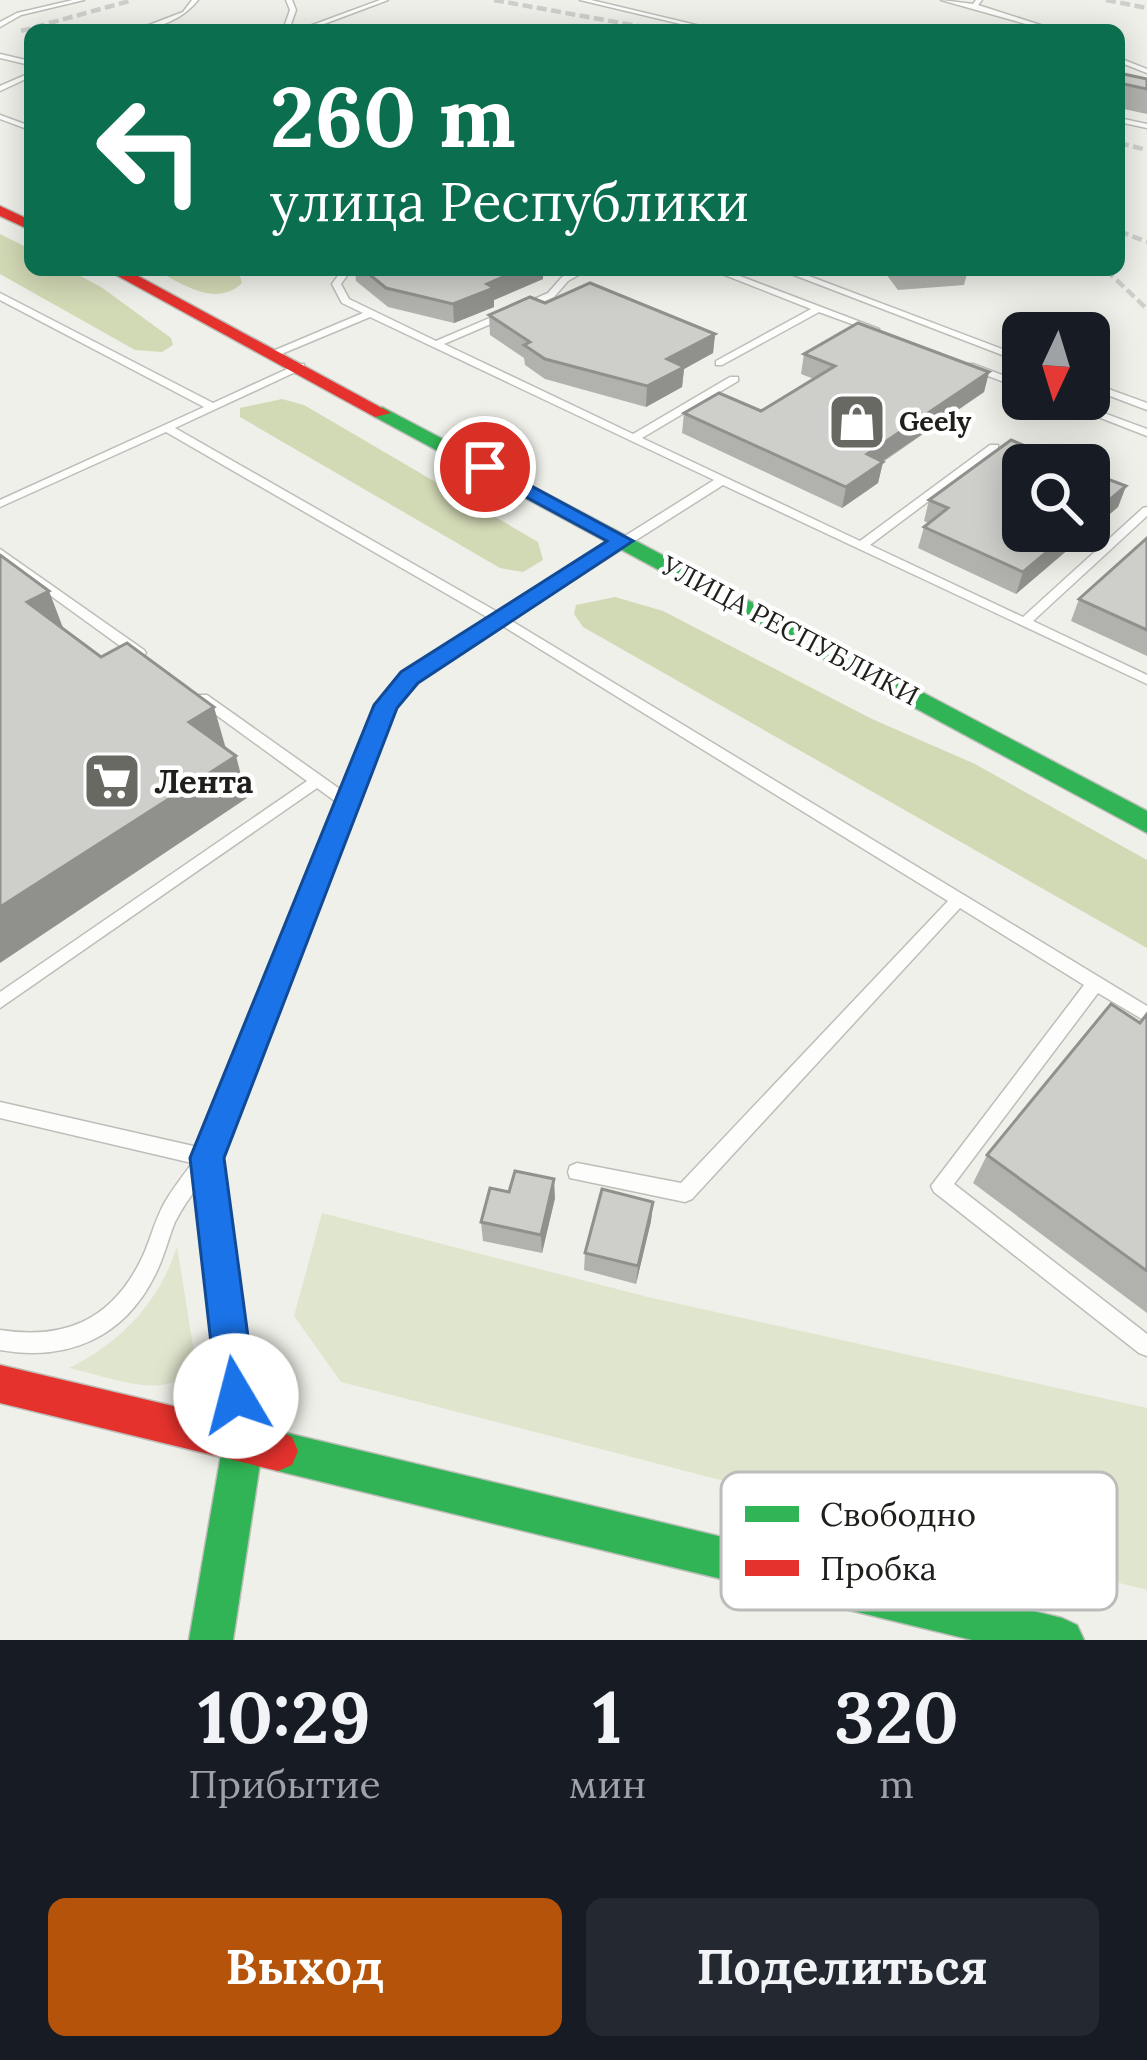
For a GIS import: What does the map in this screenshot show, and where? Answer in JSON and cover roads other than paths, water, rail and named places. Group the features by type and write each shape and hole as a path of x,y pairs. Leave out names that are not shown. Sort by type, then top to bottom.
{"main road":[{"name":"УЛИЦА РЕСПУБЛИКИ","path":"127,276 1138,813"},
{"path":"0,1384 721,1558"},
{"path":"211,1640 243,1443"},
{"path":"936,1610 1061,1640"}],"lane":[{"path":"0,25 20,14 81,0"},
{"path":"157,24 185,13 195,0"},
{"path":"319,24 386,0"},
{"path":"583,0 687,24"},
{"path":"944,0 977,3 1036,24"},
{"path":"342,276 336,284 345,301 1147,680"},
{"path":"436,344 551,295 571,276"},
{"path":"732,276 880,332"},
{"path":"801,276 1002,352"},
{"path":"0,296 211,406"},
{"path":"718,363 819,308"},
{"path":"0,504 211,406 371,314"},
{"path":"962,363 1002,378"},
{"path":"634,438 734,379"},
{"path":"1110,393 1147,407"},
{"path":"1110,420 1147,434"},
{"path":"166,427 499,619 1147,1015"},
{"path":"862,545 994,447"},
{"path":"0,1340 53,1345 88,1336 118,1310 143,1278 171,1209 207,1158 346,802 395,692 499,619 722,480"},
{"path":"1025,622 1147,510"},
{"path":"0,553 151,662"},
{"path":"181,683 346,802"},
{"path":"0,1001 317,781"},
{"path":"577,1172 685,1193 959,899"},
{"path":"1096,983 941,1186 1146,1346"},
{"path":"0,1110 207,1158"},
{"path":"207,1158 243,1443"}],"railway":[{"path":"46,24 133,0"},
{"path":"494,0 627,24"},
{"path":"1106,0 1147,8"},
{"path":"1125,144 1147,150"},
{"path":"1125,233 1147,242"},
{"path":"1112,276 1147,309"}],"place":[{"name":"Geely","path":"857,422"},
{"name":"Лента","path":"112,781"}]}
